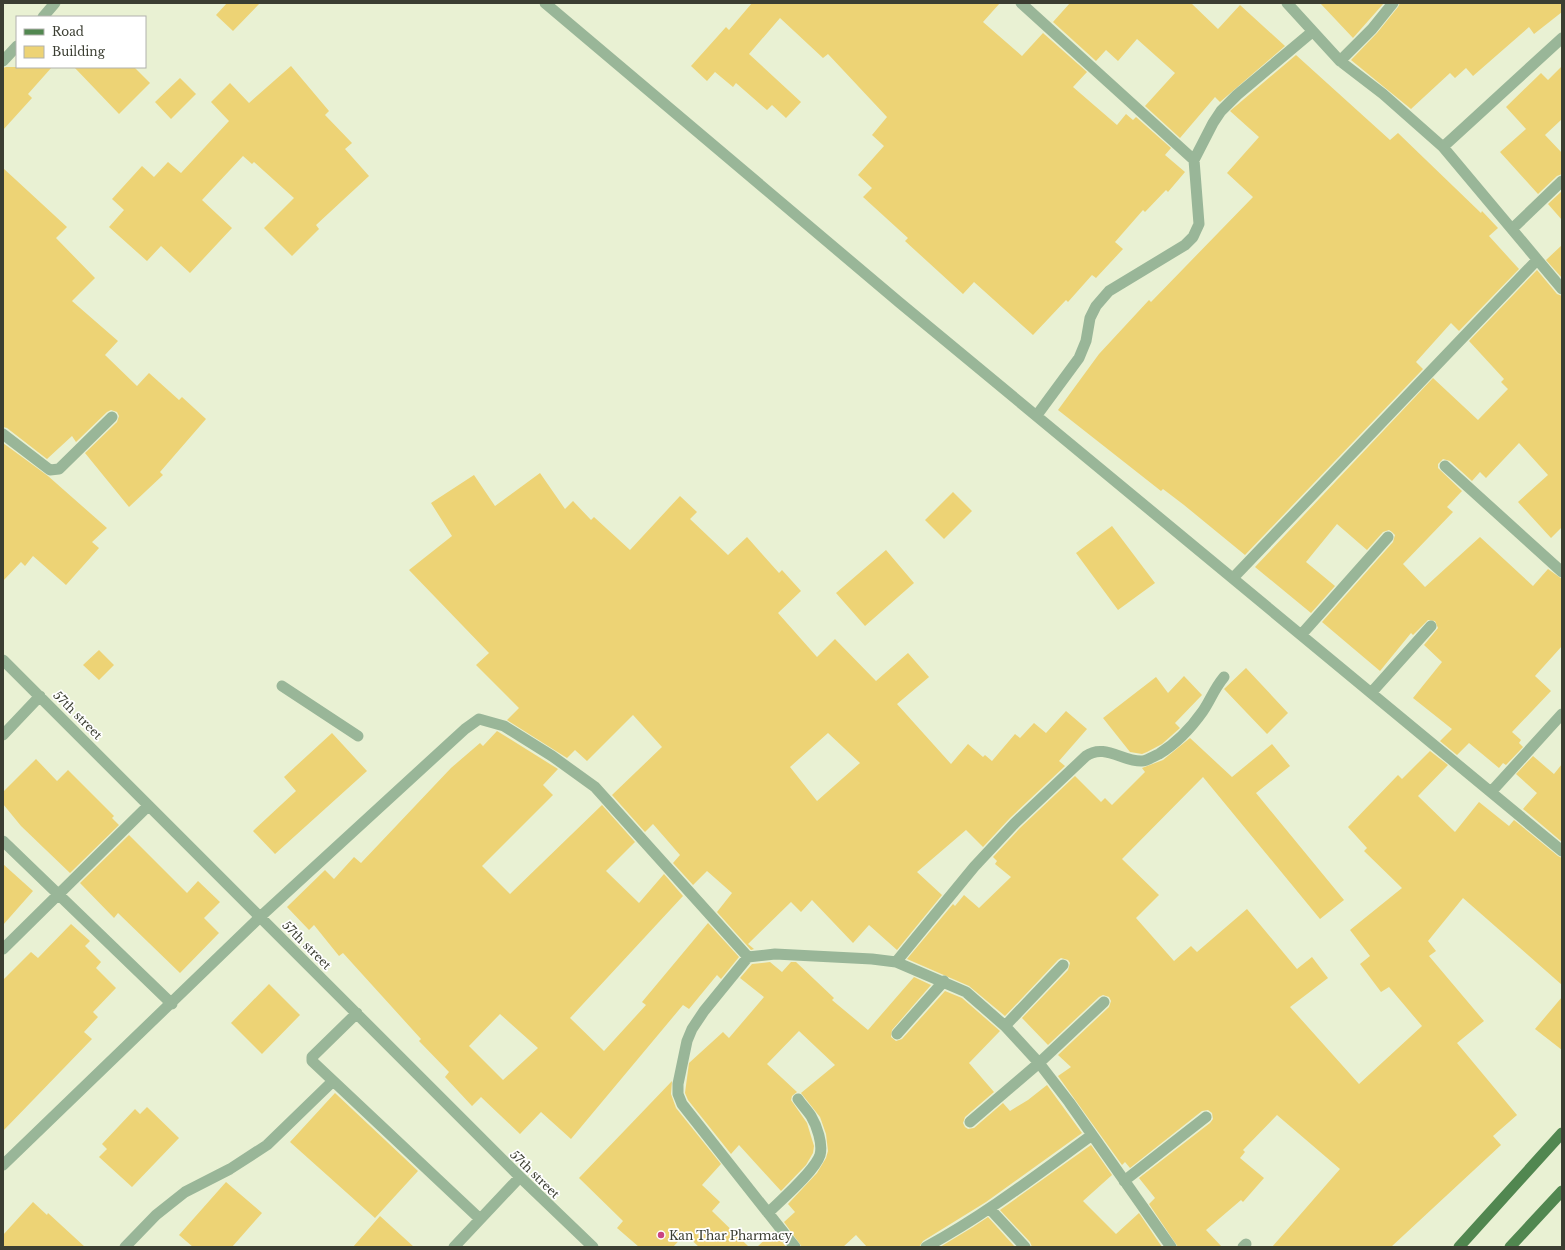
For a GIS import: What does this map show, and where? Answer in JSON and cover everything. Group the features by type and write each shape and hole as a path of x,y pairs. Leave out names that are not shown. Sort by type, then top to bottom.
{"main road":[{"path":"1459,1247 1562,1133"},
{"path":"1510,1247 1561,1193"}],"street":[{"path":"43,16 55,3"},
{"path":"545,3 894,298 1562,851"},
{"path":"1022,3 1194,160"},
{"path":"1287,3 1340,61 1383,94 1443,147 1562,289"},
{"path":"1340,61 1372,29 1393,3"},
{"path":"1036,415 1080,358 1086,341 1090,318 1096,306 1109,291 1185,245 1192,237 1199,224 1194,160 1221,112 1237,95 1312,32"},
{"path":"1443,147 1562,38"},
{"path":"3,61 16,47"},
{"path":"1512,229 1562,182"},
{"path":"1234,578 1537,260"},
{"path":"3,434 50,470 54,470 59,469 112,417"},
{"path":"1445,466 1562,572"},
{"path":"1301,635 1388,537"},
{"path":"1370,692 1431,626"},
{"name":"57th street","path":"3,660 520,1177 593,1247"},
{"path":"896,962 974,867 1015,823 1086,756 1092,752 1100,751 1142,762 1165,750 1185,734 1203,710 1213,690 1224,677"},
{"path":"282,686 358,736"},
{"path":"3,735 40,696"},
{"path":"1491,792 1562,714"},
{"path":"3,1165 172,1004 260,917 464,729 479,719 504,726 552,756 596,787 748,957"},
{"path":"3,949 148,806"},
{"path":"3,841 172,1004"},
{"path":"795,1247 682,1104 678,1094 687,1041 692,1029 704,1011 748,957 775,954 872,959 896,962 944,981 966,992 1005,1026 1039,1063 1092,1134 1171,1247"},
{"path":"1005,1026 1063,964"},
{"path":"896,1034 944,981"},
{"path":"970,1122 1039,1063 1104,1002"},
{"path":"357,1014 312,1057 312,1061 480,1219"},
{"path":"125,1247 156,1215 185,1192 230,1169 267,1145 333,1081"},
{"path":"768,1214 814,1166 820,1155 821,1145 817,1132 811,1117 798,1099"},
{"path":"1124,1181 1206,1117"},
{"path":"926,1247 954,1232 990,1208 1092,1134"},
{"path":"454,1247 520,1177"},
{"path":"990,1208 1025,1247"}],"building":[{"path":"227,3 260,3 233,31 216,15"},
{"path":"752,3 1000,3 983,22 1022,56 1043,33 1087,72 1073,87 1117,125 1126,114 1133,120 1136,117 1171,148 1165,155 1185,172 1168,192 1166,190 1145,212 1143,210 1115,242 1123,249 1096,278 1092,275 1068,302 1066,300 1033,335 974,282 963,294 905,241 908,238 863,197 872,188 858,175 884,146 872,135 887,117 828,54 823,58 780,18 749,54 801,102 786,118 772,105 767,110 736,83 733,87 715,72 707,81 691,66 726,27 729,30"},
{"path":"1070,3 1191,3 1218,29 1240,5 1285,46 1220,102 1215,97 1180,138 1145,106 1175,73 1137,39 1118,61 1106,50 1096,61 1053,22"},
{"path":"1320,3 1384,3 1353,38"},
{"path":"1400,3 1562,3 1562,12 1534,34 1529,27 1473,76 1466,68 1455,78 1450,73 1411,109 1351,60 1377,33"},
{"path":"1296,55 1390,140 1398,133 1481,213 1482,211 1498,228 1489,236 1519,269 1459,331 1451,323 1416,362 1423,369 1245,555 1184,505 1163,489 1161,491 1058,410 1099,354 1149,300 1151,302 1253,197 1227,173 1259,137 1230,111"},
{"path":"291,66 329,111 325,115 352,143 345,149 369,176 316,225 319,229 292,256 264,228 294,198 254,162 252,164 243,156 202,200 232,228 190,273 161,246 147,261 109,227 124,210 112,199 142,166 154,177 168,162 181,173 229,121 211,102 230,83 249,103"},
{"path":"1562,66 1562,119 1545,135 1562,153 1562,174 1557,176 1538,194 1500,152 1526,129 1506,107 1541,73 1548,80"},
{"path":"3,68 51,68 28,94 32,98 3,130"},
{"path":"75,68 135,68 150,83 119,114"},
{"path":"180,78 196,94 171,119 155,102"},
{"path":"3,168 67,227 56,238 95,278 72,301 118,341 105,355 137,386 149,373 179,400 182,397 206,419 160,472 163,475 129,507 85,453 117,422 119,416 117,412 111,410 107,412 76,442 72,436 47,459 7,428 3,427"},
{"path":"1562,191 1562,220 1548,204"},
{"path":"1562,245 1562,278 1546,260"},
{"path":"1537,270 1557,294 1562,296 1562,527 1551,538 1518,502 1548,475 1519,443 1486,478 1480,472 1472,481 1450,461 1443,459 1438,464 1438,468 1462,491 1447,507 1453,512 1403,564 1425,587 1480,537 1533,586 1548,569 1562,579 1562,646 1535,676 1551,691 1512,732 1521,740 1519,743 1523,747 1506,765 1503,763 1499,768 1469,743 1457,755 1440,741 1452,729 1413,698 1442,662 1424,645 1438,628 1435,621 1428,620 1413,635 1411,633 1380,671 1322,622 1393,542 1395,535 1392,532 1389,530 1383,532 1367,550 1337,524 1306,562 1335,586 1311,613 1255,567 1433,378 1478,420 1508,389 1501,382 1504,379 1469,341"},
{"path":"3,443 48,476 107,528 92,542 99,548 66,585 33,556 25,566 21,562 3,581"},
{"path":"540,473 565,509 573,501 591,520 594,517 630,550 680,496 697,512 690,519 728,555 747,537 779,573 782,570 801,591 778,613 817,657 835,639 876,681 908,653 929,677 897,704 951,764 968,744 983,757 985,755 992,761 1015,734 1020,738 1034,723 1046,733 1066,711 1087,729 1059,761 1065,766 1010,818 983,847 966,830 917,872 942,895 897,950 869,925 853,943 812,900 801,912 791,902 748,944 754,949 751,950 717,912 732,893 707,871 693,885 673,863 680,855 653,824 645,832 612,795 662,747 633,715 587,761 575,750 567,758 507,720 519,708 476,665 489,653 409,570 452,536 431,503 474,475 495,506","holes":["828,733 860,763 817,801 790,767"]},
{"path":"953,492 972,511 944,539 925,520"},
{"path":"1112,526 1155,583 1118,610 1076,553"},
{"path":"886,550 914,583 865,626 836,593"},
{"path":"99,650 114,665 99,680 83,665"},
{"path":"1246,668 1288,713 1267,734 1224,689"},
{"path":"1184,676 1202,695 1175,723 1180,728 1162,744 1147,752 1142,754 1130,752 1103,718 1156,677 1168,693"},
{"path":"497,731 558,769 543,785 553,795 482,866 510,894 602,805 635,842 606,871 639,903 664,874 683,896 570,1018 604,1051 646,1005 642,1002 708,923 739,957 721,979 717,975 689,1009 683,1005 571,1139 541,1112 520,1134 481,1097 472,1106 445,1077 449,1072 419,1041 421,1039 343,953 339,956 314,925 309,930 287,907 325,870 334,879 354,857 361,863 451,768 480,743 483,746","holes":["500,1014 538,1048 503,1080 469,1046"]},
{"path":"332,733 367,771 275,854 253,831 296,791 284,777"},
{"path":"1190,738 1232,777 1272,744 1290,766 1256,793 1344,900 1320,919 1203,777 1122,859 1159,895 1136,918 1174,961 1191,946 1197,952 1247,909 1297,969 1312,957 1328,978 1290,1007 1359,1084 1422,1026 1389,987 1381,992 1360,964 1370,956 1350,930 1402,888 1364,851 1367,848 1348,827 1398,775 1402,779 1430,751 1448,765 1418,796 1455,832 1479,802 1509,826 1514,820 1562,858 1562,985 1463,898 1428,941 1436,951 1429,956 1484,1021 1457,1043 1517,1115 1493,1136 1501,1145 1391,1247 1272,1247 1340,1169 1277,1115 1243,1150 1245,1152 1240,1158 1264,1178 1243,1202 1241,1200 1206,1230 1222,1247 1178,1247 1149,1204 1155,1198 1139,1178 1210,1123 1213,1119 1212,1113 1208,1110 1202,1111 1130,1168 1125,1162 1122,1165 1058,1076 1071,1067 1058,1055 1109,1007 1111,1001 1109,997 1103,995 1099,997 1048,1045 1022,1018 1068,970 1070,963 1068,960 1061,958 1058,960 1005,1016 969,986 907,959 953,904 955,906 964,895 979,908 1011,877 995,864 997,861 993,857 1020,828 1075,776 1101,802 1105,798 1112,805 1145,772 1142,768 1163,760"},
{"path":"1533,756 1554,774 1562,764 1562,842 1523,809 1537,793 1516,774"},
{"path":"36,759 57,781 68,770 114,816 112,818 119,825 70,873 21,826 3,804 3,792"},
{"path":"129,835 187,893 198,881 220,902 204,918 219,933 180,973 118,913 114,918 80,883"},
{"path":"3,864 33,891 3,925"},
{"path":"71,924 90,941 85,946 101,962 96,968 116,988 93,1012 98,1017 84,1032 92,1039 3,1131 3,980 31,952 38,958"},
{"path":"770,962 782,972 791,962 796,962 834,998 832,1000 868,1030 914,977 931,985 892,1030 891,1037 896,1041 902,1039 945,991 962,998 1000,1031 969,1063 994,1092 965,1117 963,1123 965,1127 968,1129 974,1128 1003,1103 1010,1111 1028,1100 1047,1085 1082,1133 986,1202 923,1241 919,1247 867,1247 856,1235 843,1247 802,1247 784,1222 795,1212 788,1204 817,1173 826,1158 828,1151 826,1134 820,1117 801,1093 835,1065 799,1031 767,1064 797,1092 792,1096 791,1100 807,1123 814,1146 813,1153 806,1165 781,1191 739,1145 731,1154 688,1100 685,1093 689,1063 723,1032 729,1038 764,997 740,978 752,964"},
{"path":"269,984 300,1015 262,1054 231,1023"},
{"path":"1562,997 1562,1050 1535,1029"},
{"path":"672,1081 671,1094 676,1108 721,1164 702,1185 720,1202 712,1211 749,1247 699,1247 685,1234 673,1247 639,1247 617,1228 623,1221 579,1178"},
{"path":"335,1093 418,1171 375,1218 290,1142"},
{"path":"147,1107 179,1138 132,1187 99,1157 107,1149 102,1144 135,1109 140,1114"},
{"path":"1091,1145 1112,1175 1083,1201 1116,1234 1139,1213 1162,1247 1032,1247 1030,1242 1000,1210"},
{"path":"226,1182 262,1213 232,1247 193,1247 179,1235"},
{"path":"33,1202 47,1215 48,1213 85,1247 3,1247 3,1235"},
{"path":"380,1216 414,1247 353,1247"},
{"path":"988,1217 1015,1247 940,1247 973,1227"},
{"path":"774,1231 786,1247 757,1247"}],"place":[{"name":"Kan Thar Pharmacy","path":"661,1235"}]}
